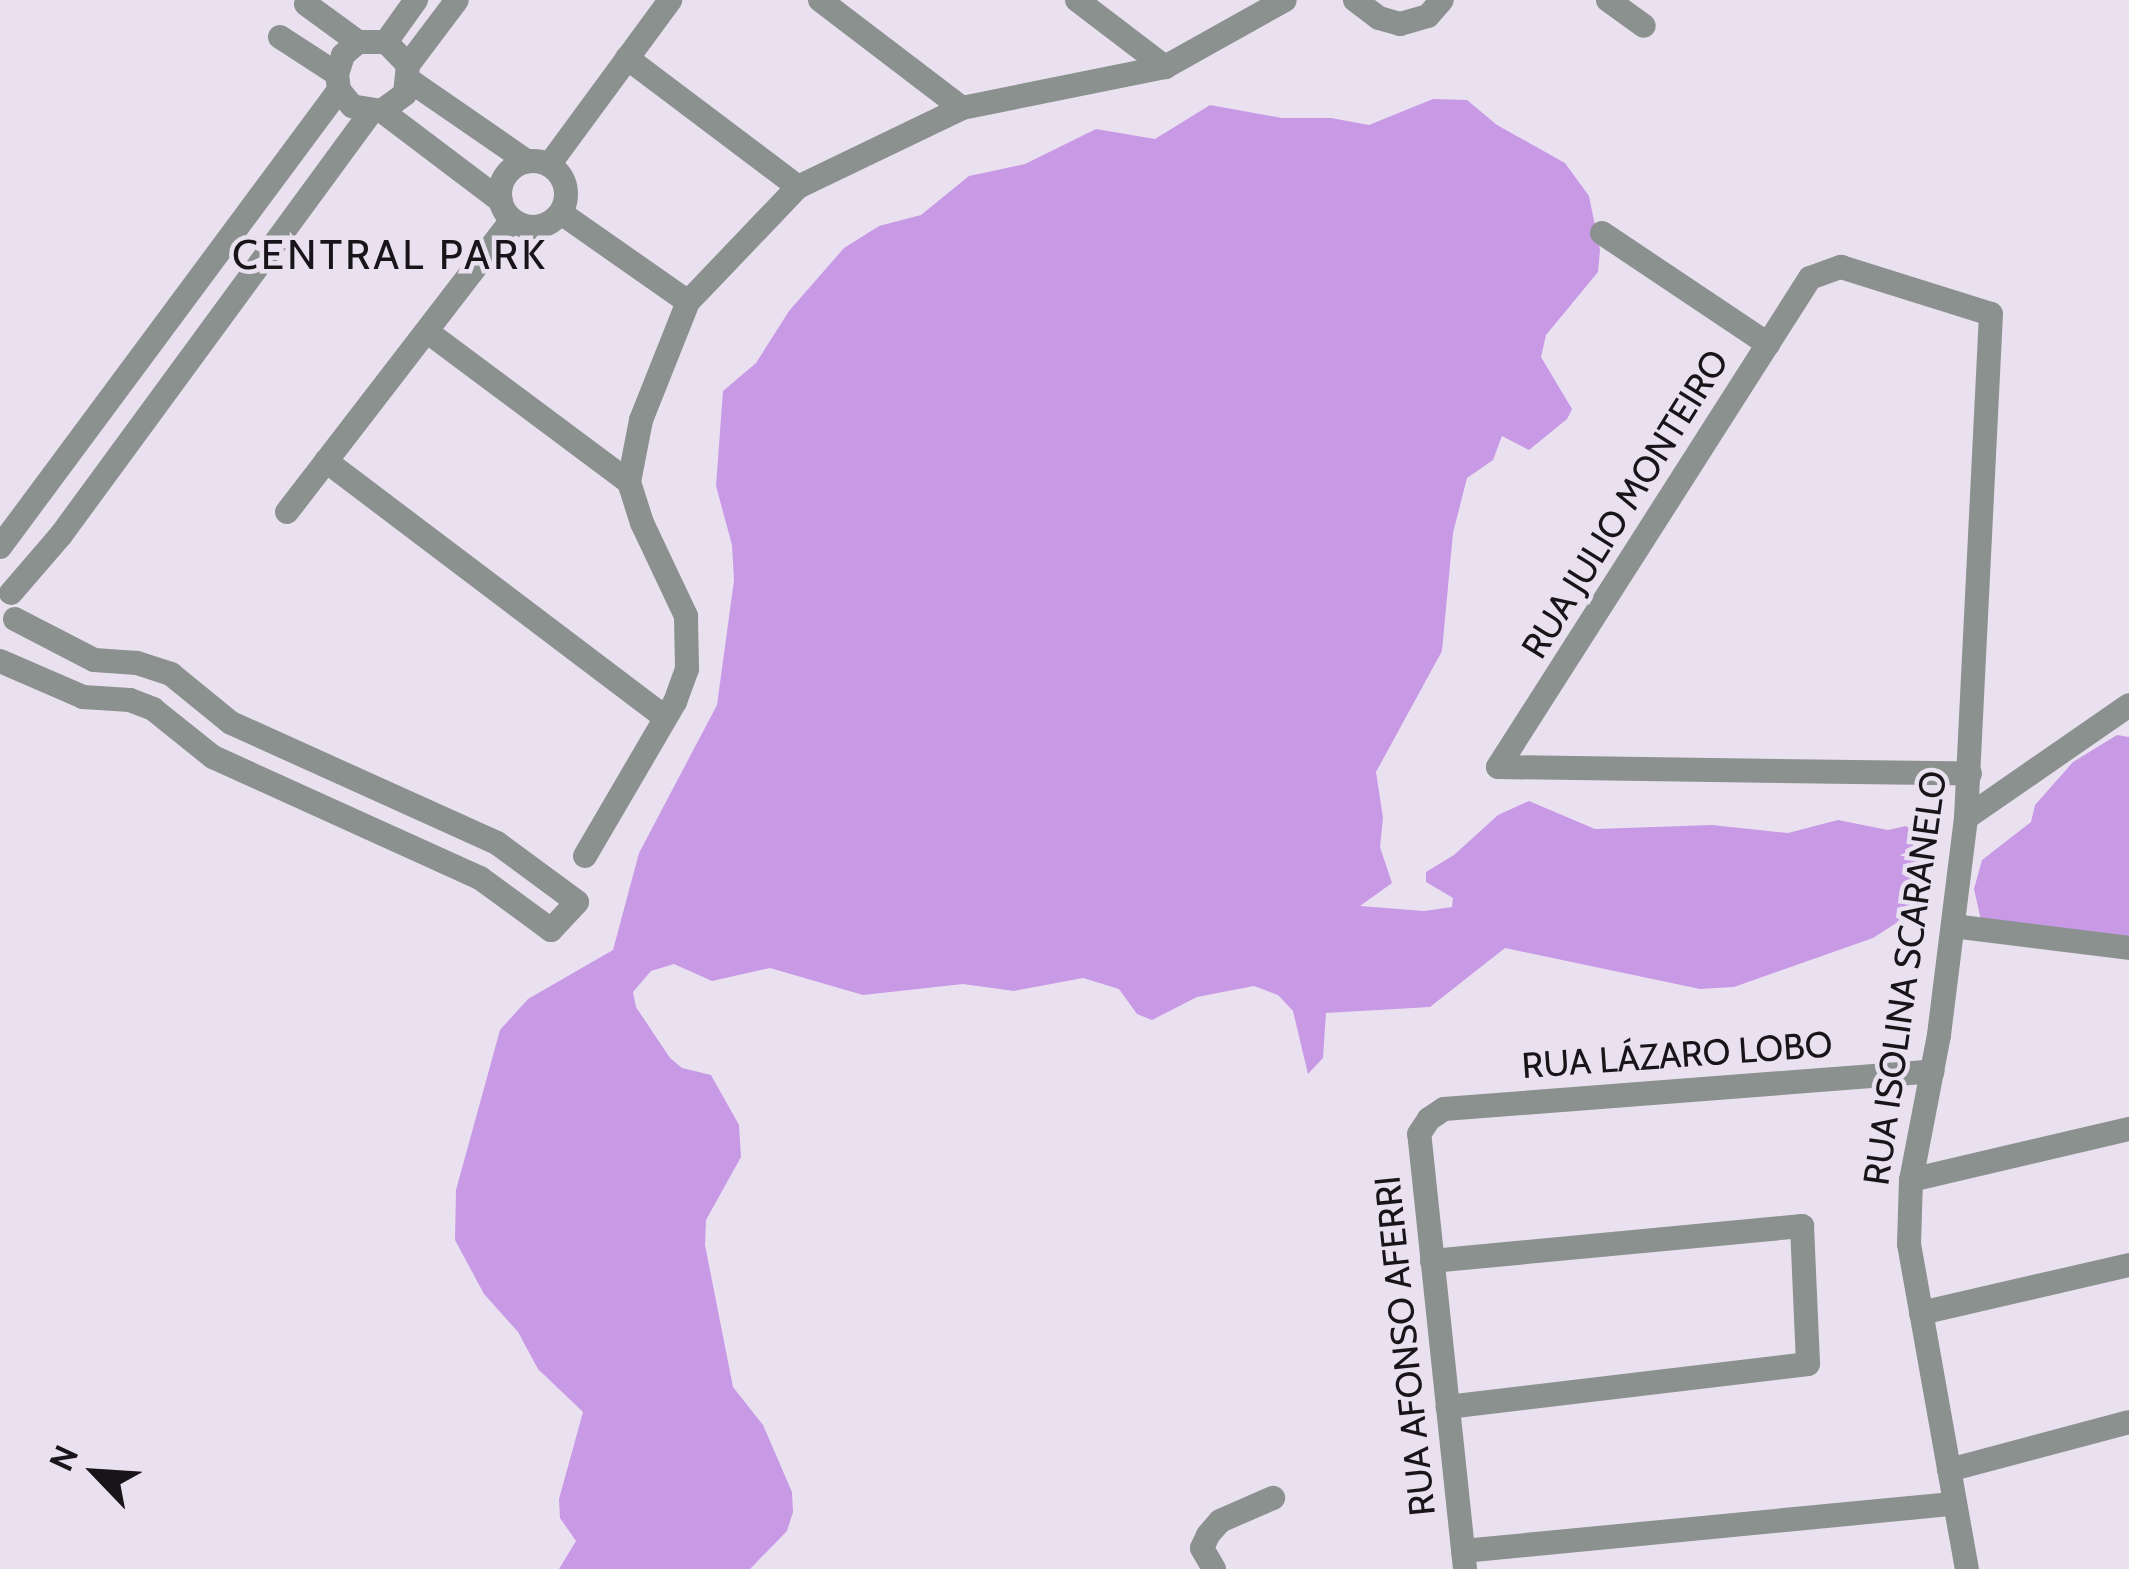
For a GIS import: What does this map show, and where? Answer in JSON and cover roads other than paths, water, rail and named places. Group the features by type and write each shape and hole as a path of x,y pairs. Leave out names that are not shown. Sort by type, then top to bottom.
{"street":[{"path":"386,41 416,0"},
{"path":"0,661 83,697 130,700 153,709 212,758 480,878 550,930 577,902 497,844 223,719 171,674 136,662 94,661 35,634 15,619 5,587 62,535 376,112 405,94 409,73 457,0"},
{"path":"287,512 429,332 507,211 502,184 537,162 670,0"},
{"path":"820,0 962,108"},
{"path":"1077,0 1165,67"},
{"path":"629,482 661,359 688,302 798,187 962,108 1165,67 1285,0"},
{"path":"1354,0 1386,22 1408,24 1428,16 1442,0"},
{"path":"1608,0 1644,26"},
{"path":"307,4 358,42 386,41"},
{"path":"280,37 338,82 352,106 376,112 529,227 547,225 561,213 567,195 562,177 409,73 386,41"},
{"path":"0,547 338,82 343,55 358,42"},
{"path":"627,58 798,187"},
{"path":"561,213 688,302"},
{"path":"1602,233 1768,344"},
{"name":"RUA ISOLINA SCARANELO","path":"1810,278 1841,267 1991,314 1970,774 1934,1071 1911,1180 1909,1244 1966,1569"},
{"name":"RUA JULIO MONTEIRO","path":"1810,278 1498,767 1970,774"},
{"path":"429,332 629,482 658,562 680,599 689,633 682,686 585,856"},
{"path":"326,461 665,717"},
{"path":"0,642 15,619"},
{"path":"1966,818 2129,705"},
{"path":"1953,926 2129,949"},
{"name":"RUA LÁZARO LOBO","path":"1429,1119 1444,1108 1934,1071"},
{"name":"RUA AFONSO AFERRI","path":"1429,1119 1419,1134 1464,1560"},
{"path":"1911,1180 2129,1129"},
{"path":"1432,1261 1802,1226 1808,1364 1448,1407"},
{"path":"1921,1313 2129,1265"},
{"path":"1949,1470 2129,1422"},
{"path":"1214,1569 1202,1548 1208,1534 1220,1521 1273,1498"},
{"path":"1464,1560 1955,1504"}],"district":[{"name":"CENTRAL PARK","path":"390,254"}]}
